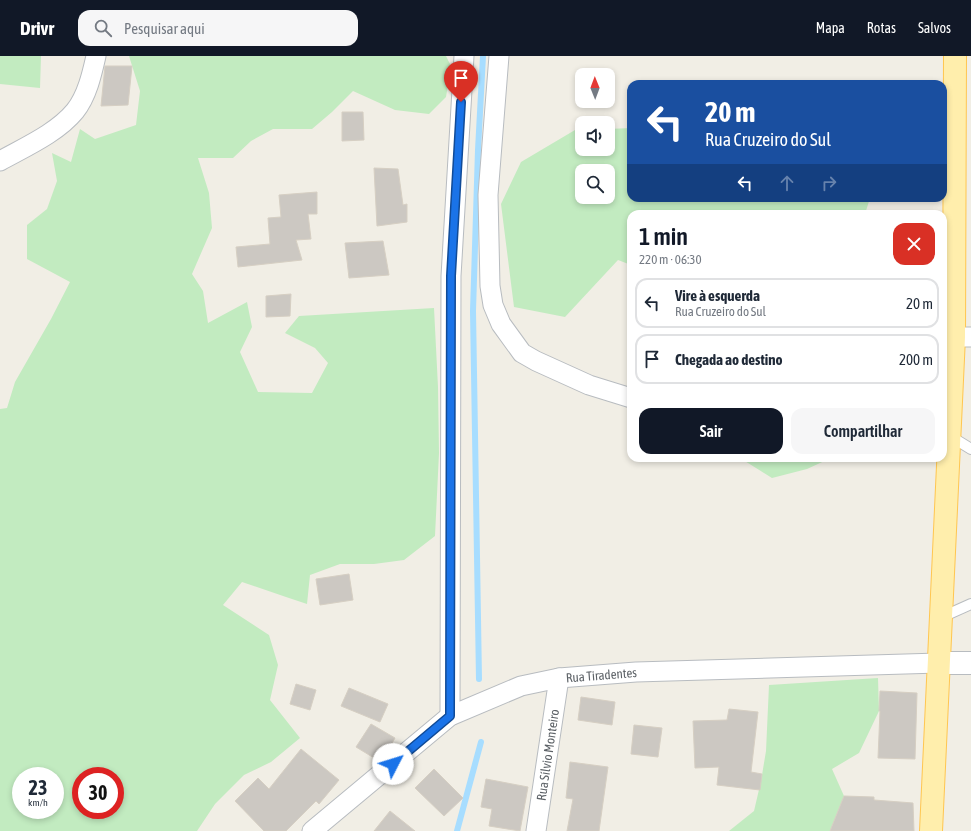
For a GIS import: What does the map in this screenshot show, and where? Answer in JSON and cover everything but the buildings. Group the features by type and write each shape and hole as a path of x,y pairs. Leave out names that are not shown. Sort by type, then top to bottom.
{"main road":[{"path":"931,831 950,436 963,337 955,56"}],"street":[{"path":"0,160 29,146 48,134 64,122 76,110 93,72 96,56"},
{"path":"450,716 451,276 464,56"},
{"path":"499,56 488,195 490,286 493,304 501,324 522,353 536,361 590,385 627,397"},
{"path":"939,663 971,663"},
{"name":"Rua Tiradentes","path":"312,831 450,716 521,686 559,678 636,672 939,663"},
{"name":"Rua Sílvio Monteiro","path":"536,831 559,678"}],"lane":[{"path":"950,436 971,449"},
{"path":"942,617 971,604"}],"green space":[{"path":"0,56 41,56 40,88 0,84"},
{"path":"129,56 446,56 451,66 446,97 429,114 395,110 353,91 312,129 273,129 251,141 233,158 198,158 209,193 212,228 192,274 203,291 208,323 247,302 252,327 240,352 258,392 312,393 328,363 315,348 285,333 299,316 434,308 438,387 439,453 435,536 404,560 374,564 340,564 310,575 307,604 242,582 223,605 269,635 278,665 270,700 300,738 271,762 244,775 215,804 197,831 0,831 0,409 7,408 15,382 70,282 27,259 27,225 47,209 57,181 52,153 71,162 80,129 95,139 136,125 140,91"},
{"path":"627,128 627,202 869,202 866,210 627,210 627,263 618,260 565,317 514,307 501,204 521,162 575,130 575,156 615,156 615,129"},
{"path":"746,462 822,462 807,469 772,478"},
{"path":"878,678 879,711 859,753 832,769 844,796 830,831 729,831 754,811 766,751 769,685"}],"waterway":[{"path":"479,679 473,311 478,150 483,56"},
{"path":"457,831 481,742"}],"route":[{"path":"393,764 450,716 451,276 461,102"}]}
